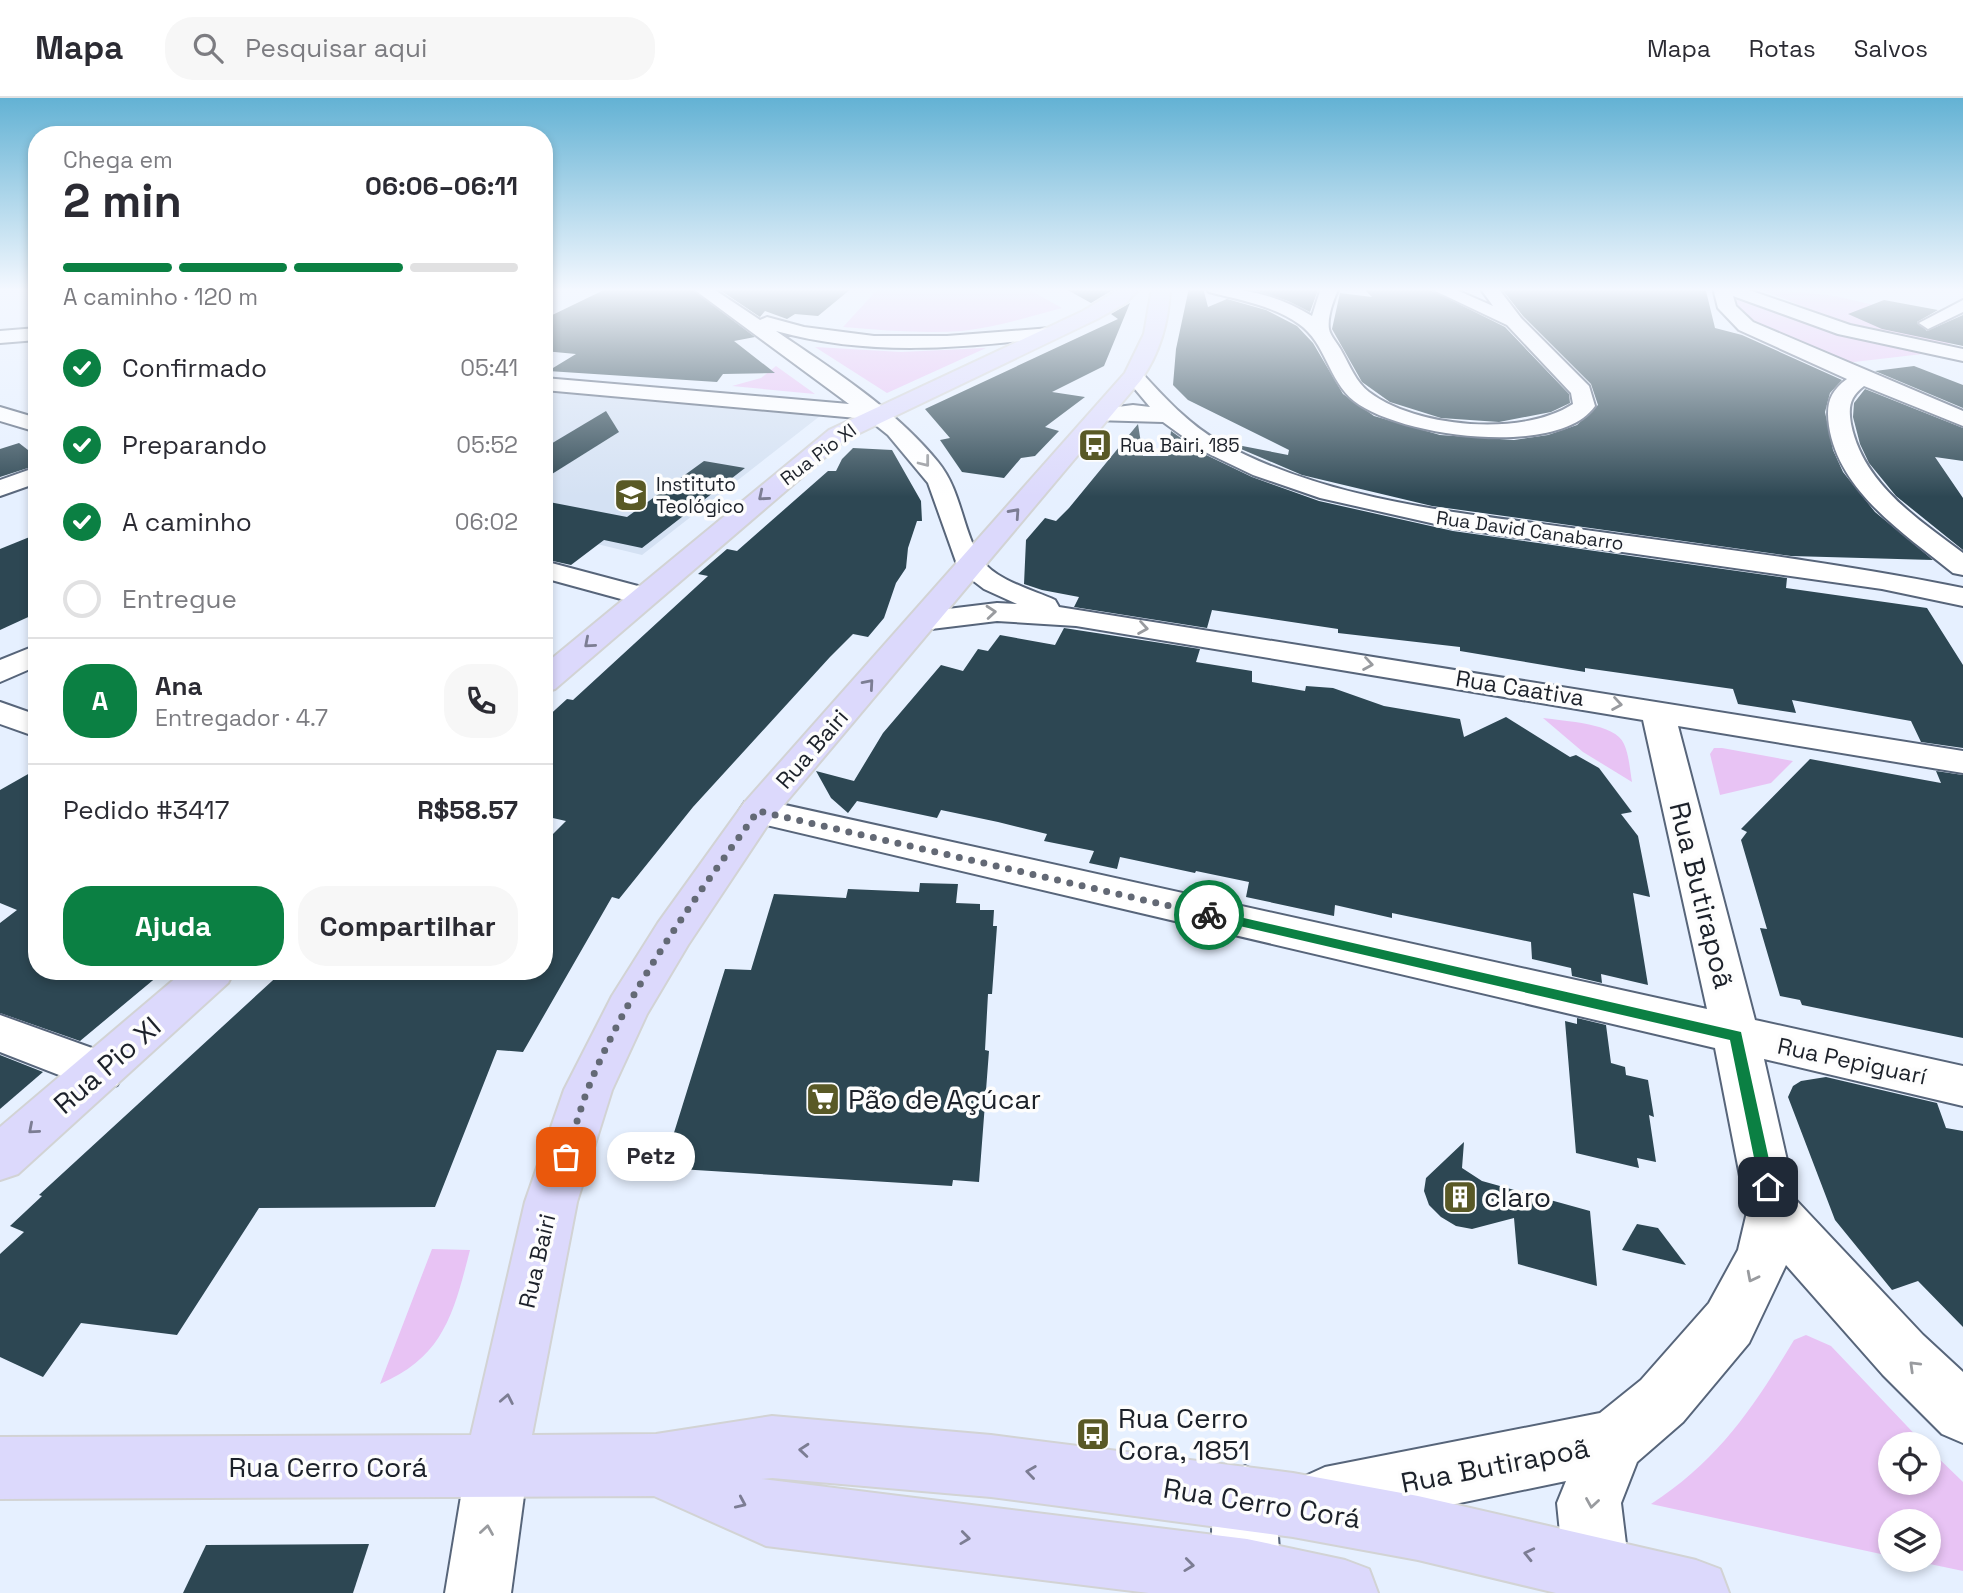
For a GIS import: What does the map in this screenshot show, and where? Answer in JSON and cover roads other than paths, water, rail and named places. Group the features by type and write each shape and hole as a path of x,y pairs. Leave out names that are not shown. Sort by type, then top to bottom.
{"main road":[{"name":"Rua Pio XI","path":"553,674 822,446 852,426 998,358"},
{"name":"Rua Bairi","path":"497,1466 506,1402 551,1202 588,1090 628,1008 673,934 758,811 969,564 1102,415 1146,358"},
{"name":"Rua Pio XI","path":"0,1158 203,980"},
{"name":"Rua Cerro Corá","path":"0,1468 656,1465 772,1447 991,1466 1269,1502 1418,1528 1597,1581 1696,1593"},
{"name":"Rua Cerro Corá","path":"656,1465 766,1514 1345,1593"}],"street":[{"path":"800,358 877,414 930,467 940,483 969,564"},
{"path":"1335,358 1351,386 1374,404 1406,416 1458,427 1510,430 1550,426 1576,415 1584,406 1580,391 1548,358"},
{"path":"1818,358 1963,419"},
{"name":"Rua David Canabarro","path":"1134,376 1169,416 1211,446 1250,465 1329,493 1452,520 1909,584 1963,597"},
{"path":"1861,377 1842,395 1839,403 1839,431 1856,467 1874,490 1963,567"},
{"path":"553,385 877,414"},
{"path":"1842,395 1900,394"},
{"path":"799,406 848,420 852,426"},
{"name":"Rua David Canabarro","path":"1102,415 1133,412 1169,416"},
{"path":"0,414 28,422"},
{"path":"0,489 28,478"},
{"name":"Rua Caativa","path":"969,564 994,583 1076,617"},
{"name":"Rua David Canabarro","path":"1909,584 1963,567"},
{"path":"553,571 643,596"},
{"name":"Rua Caativa","path":"923,621 1016,611 1076,617 1963,762"},
{"path":"0,672 28,658"},
{"name":"Rua Butirapoã","path":"1597,1581 1589,1503 1615,1441 1662,1401 1729,1323 1763,1256 1773,1212 1736,1036 1657,710"},
{"path":"0,712 28,723"},
{"name":"Rua Pepiguarí","path":"758,811 1963,1086"},
{"path":"0,1033 100,1070"},
{"path":"1773,1212 1903,1355 1963,1413"},
{"name":"Rua Butirapoã","path":"1269,1502 1615,1441"},
{"path":"478,1593 497,1466"},
{"path":"1251,1582 1269,1502"}],"place":[{"name":"Rua Bairi, 185","path":"1095,445"},
{"name":"Instituto Teológico","path":"631,495"},
{"name":"Pão de Açúcar","path":"823,1099"},
{"name":"Petz","path":"566,1157"},
{"name":"claro","path":"1460,1197"},
{"name":"Rua Cerro Cora, 1851","path":"1093,1434"}]}
